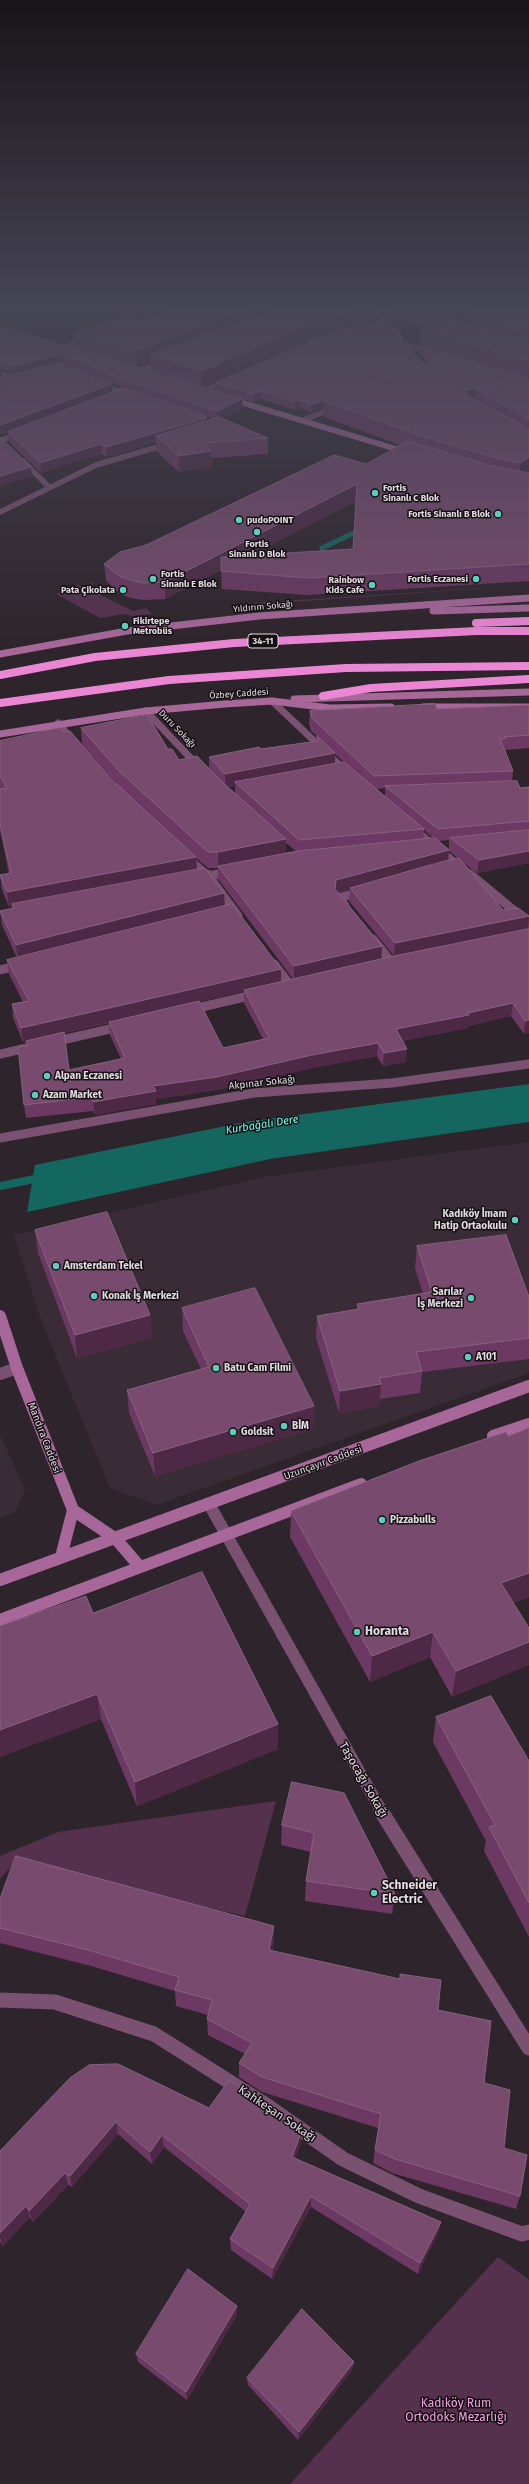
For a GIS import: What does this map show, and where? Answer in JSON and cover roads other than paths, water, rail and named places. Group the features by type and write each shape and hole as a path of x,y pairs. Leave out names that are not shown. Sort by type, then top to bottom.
{"highway":[{"path":"234,643 466,624 529,621"},
{"name":"34-11","path":"0,675 95,657 234,643 477,631 529,631"},
{"path":"0,703 169,680 346,668 529,666"},
{"path":"323,696 371,688 529,679"}],"main road":[{"path":"299,419 411,453"},
{"name":"Yıldırım Sokağı","path":"1,651 127,631 259,616 529,598"},
{"path":"333,611 448,611 529,608"},
{"path":"272,701 323,696 529,692"},
{"name":"Özbey Caddesi","path":"0,734 58,723 146,712 272,701 330,708 402,707"},
{"path":"418,707 529,707"},
{"name":"Mandıra Caddesi","path":"0,1316 17,1368 73,1510"},
{"name":"Uzunçayır Caddesi","path":"0,1580 61,1557 116,1539 529,1386"},
{"path":"478,1442 529,1424"},
{"path":"0,1620 370,1480"},
{"path":"61,1557 73,1510 116,1539 140,1567"}],"street":[{"path":"7,446 1,439 31,429"},
{"path":"0,512 96,465 174,442"},
{"path":"18,456 49,487"},
{"path":"272,701 342,771 356,780"},
{"name":"Duru Sokağı","path":"146,712 208,776"},
{"path":"58,723 79,747"},
{"path":"406,822 436,846 455,866 529,923"},
{"path":"421,848 451,845"},
{"path":"180,850 209,876 231,912 244,924"},
{"path":"186,880 238,870"},
{"path":"353,915 339,898 369,890"},
{"path":"368,933 396,962 378,966"},
{"path":"267,955 290,986"},
{"path":"0,970 32,962"},
{"path":"183,1012 268,992"},
{"path":"0,1054 129,1024"},
{"name":"Akpınar Sokağı","path":"0,1138 254,1093 392,1083 529,1064"},
{"path":"0,1374 17,1368"},
{"name":"Taşocağı Sokağı","path":"209,1504 362,1780 529,2048"},
{"name":"Kahkeşan Sokağı","path":"0,2000 55,2002 154,2034 263,2103 343,2159 419,2196 522,2234 529,2232"}],"water":[{"path":"529,1084 529,1122 270,1159 27,1212 35,1165 245,1122"}],"waterway":[{"path":"322,548 364,528"},
{"name":"Kurbağalı Dere","path":"0,1186 44,1177"}],"place":[{"name":"Fortis Sinanlı C Blok","path":"375,493"},
{"name":"Fortis Sinanlı B Blok","path":"498,514"},
{"name":"pudoPOINT","path":"239,520"},
{"name":"Fortis Sinanlı D Blok","path":"257,532"},
{"name":"Fortis Sinanlı E Blok","path":"153,579"},
{"name":"Fortis Eczanesi","path":"476,579"},
{"name":"Rainbow Kids Cafe","path":"372,585"},
{"name":"Pata Çikolata","path":"123,590"},
{"name":"Fikirtepe Metrobüs","path":"125,626"},
{"name":"Alpan Eczanesi","path":"47,1076"},
{"name":"Azam Market","path":"35,1095"},
{"name":"Kadıköy İmam Hatip Ortaokulu","path":"515,1220"},
{"name":"Amsterdam Tekel","path":"56,1266"},
{"name":"Konak İş Merkezi","path":"94,1296"},
{"name":"Sarılar İş Merkezi","path":"471,1298"},
{"name":"A101","path":"468,1357"},
{"name":"Batu Cam Filmi","path":"216,1368"},
{"name":"BİM","path":"284,1426"},
{"name":"Goldsit","path":"233,1432"},
{"name":"Pizzabulls","path":"382,1520"},
{"name":"Horanta","path":"357,1632"},
{"name":"Schneider Electric","path":"374,1893"}],"park label":[{"name":"Kadıköy Rum Ortodoks Mezarlığı","path":"456,2411"}]}
